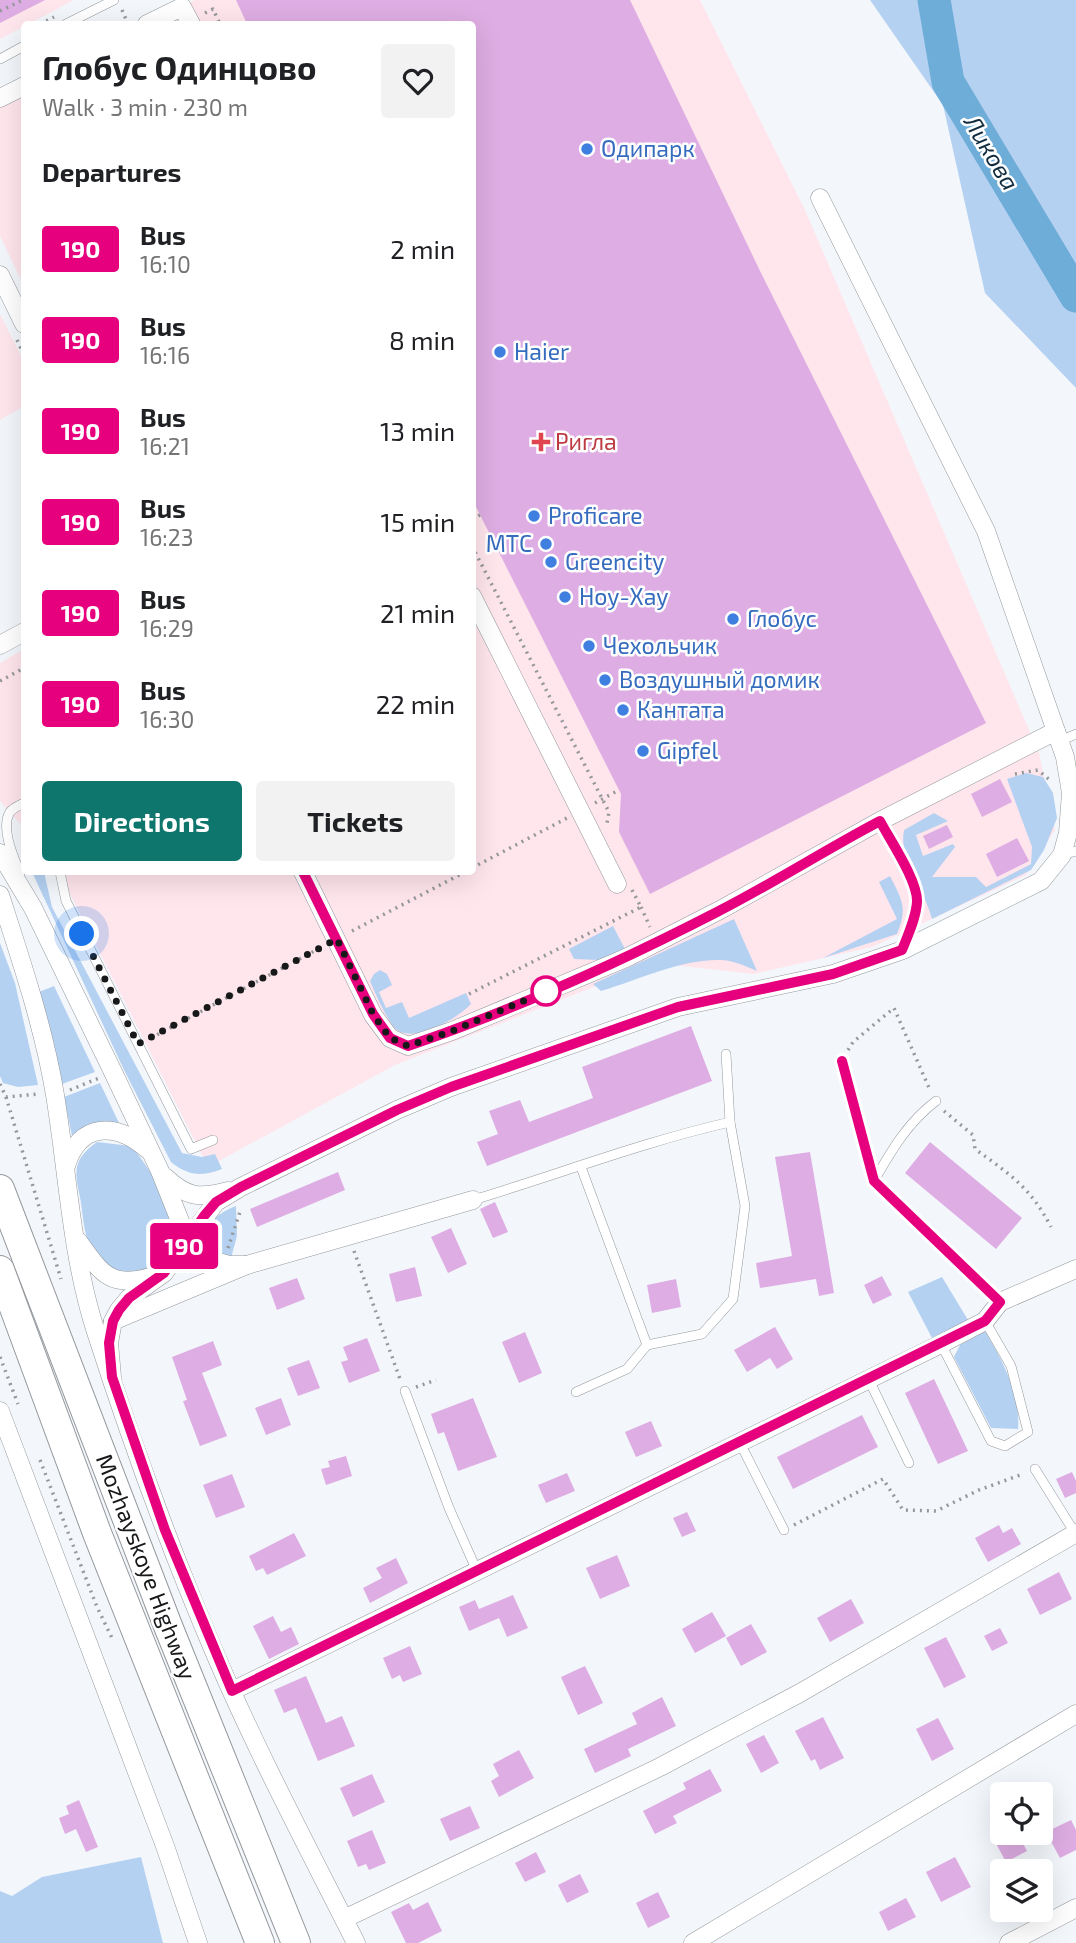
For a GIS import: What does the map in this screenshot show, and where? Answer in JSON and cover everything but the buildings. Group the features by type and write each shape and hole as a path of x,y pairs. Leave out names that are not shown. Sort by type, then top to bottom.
{"main road":[{"name":"Mozhayskoye Highway","path":"0,1189 168,1626 296,1943"},
{"name":"Mozhayskoye Highway","path":"0,1270 97,1533 260,1943"}],"street":[{"path":"153,21 182,7 189,21"},
{"path":"0,98 21,88"},
{"path":"112,1377 109,1343 113,1321 129,1298 164,1273 216,1202 241,1187 397,1110 451,1087 624,1023 732,993 833,974 902,950 1041,881 1069,853 1071,793 1064,735 986,531 820,198"},
{"path":"0,275 6,301 21,320"},
{"path":"476,604 617,884"},
{"path":"0,645 21,634"},
{"path":"305,875 373,1014 390,1038 408,1046 452,1031 626,958 720,911 880,821 996,761 1064,735"},
{"path":"5,848 160,1171 188,1241 211,1261 247,1265"},
{"path":"0,895 55,1092 74,1235 95,1331 165,1530 232,1691 356,1943"},
{"path":"65,1168 71,1149 90,1133 116,1130 131,1135 150,1151"},
{"path":"160,1171 180,1192 196,1196 212,1196 241,1187"},
{"path":"113,1321 247,1265 473,1199"},
{"path":"74,1235 105,1275 120,1282 135,1282 164,1273"},
{"path":"232,1691 941,1344 985,1321 1000,1302 1076,1269"},
{"path":"0,1411 165,1846 198,1943"},
{"path":"344,1919 660,1767 800,1693 1075,1533"},
{"path":"693,1943 1076,1714"},
{"path":"1009,1943 1076,1908"}],"lane":[{"path":"72,21 114,0"},
{"path":"0,59 21,48"},
{"path":"5,848 7,821 11,811 21,805"},
{"path":"880,821 909,876 917,899 913,921 902,950"},
{"path":"0,824 5,848"},
{"path":"62,875 66,901 191,1149 214,1140"},
{"path":"576,1392 627,1369 647,1345 702,1334 733,1298 745,1206 730,1122 726,1054"},
{"path":"842,1061 874,1181 1000,1302"},
{"path":"874,1181 895,1145 920,1112 936,1101"},
{"path":"473,1199 581,1167 661,1138 730,1122"},
{"path":"581,1167 647,1345"},
{"path":"941,1344 991,1441 1005,1446 1028,1432 1011,1366 985,1321"},
{"path":"869,1380 909,1463"},
{"path":"405,1391 449,1508 477,1571"},
{"path":"740,1443 785,1530"},
{"path":"1035,1469 1075,1533"}],"path":[{"path":"0,12 23,0"},
{"path":"476,517 480,515"},
{"path":"0,681 21,670"},
{"path":"996,761 1004,778 1023,771 1038,770 1050,779 1055,788"},
{"path":"476,866 619,790"},
{"path":"138,1044 459,875"},
{"path":"222,1264 244,1196 241,1187"},
{"path":"348,1236 405,1391 436,1380"},
{"path":"785,1530 883,1479 903,1510 936,1511 979,1490 1035,1469"}],"shaded area":[{"path":"0,0 74,0 34,21 21,21 21,28 0,39"},
{"path":"195,0 700,0 805,210 1039,753 1055,830 1026,875 872,947 753,974 655,963 395,1065 208,1167 61,875 476,875 476,21 153,21"},
{"path":"870,0 1076,0 1076,388 985,293 943,105"},
{"path":"21,90 21,280 0,236 0,101"},
{"path":"0,314 21,356 21,408 0,420"},
{"path":"21,651 21,825 0,801 0,663"},
{"path":"1026,773 1043,777 1053,793 1057,818 1044,850 1031,870 932,919 908,863 903,841 904,830 934,813 948,821 916,835 923,856 953,844 955,847 932,877 976,877 986,887 1031,864 1032,847 1007,779"},
{"path":"33,875 45,875 52,907 182,1153 202,1157 215,1154 222,1169 195,1174 171,1162 125,1072"},
{"path":"890,876 903,911 897,934 823,958 897,919 879,882"},
{"path":"734,919 757,971 730,961 705,961 675,966 601,991 593,984"},
{"path":"613,926 625,949 599,960 574,959 569,949"},
{"path":"0,943 15,983 38,1085 18,1087 3,1083 0,1076"},
{"path":"380,970 387,974 392,985 379,992 386,1008 402,1002 409,1018 466,993 471,1004 437,1027 405,1033 397,1030 390,1021 370,981"},
{"path":"54,986 95,1072 62,1084 39,992"},
{"path":"100,1083 120,1125 87,1130 72,1136 64,1097"},
{"path":"97,1142 131,1146 154,1178 167,1205 172,1218 173,1243 165,1258 151,1269 133,1273 116,1271 101,1260 88,1240 76,1173 83,1154"},
{"path":"236,1206 237,1236 231,1258 218,1256 204,1247 206,1232 217,1216"},
{"path":"942,1277 968,1320 932,1338 908,1292"},
{"path":"985,1331 1004,1366 1013,1390 1018,1429 991,1428 954,1357 960,1345"},
{"path":"141,1857 163,1943 0,1943 0,1891 12,1896 42,1877"}],"waterway":[{"name":"Ликова","path":"934,0 948,82 1076,296"}],"bus line":[{"name":"190","path":"304,875 373,1014 390,1038 408,1046 452,1031 626,958 720,911 880,821 909,876 917,899 913,921 902,950 833,974 732,993 624,1023 451,1087 397,1110 241,1187 216,1202 164,1273 129,1298 113,1321 109,1343 112,1377 165,1530 232,1691 985,1321 1000,1302 874,1181 842,1061"}],"place":[{"name":"Одипарк","path":"587,149"},
{"name":"Haier","path":"500,352"},
{"name":"Ригла","path":"541,442"},
{"name":"Proficare","path":"534,516"},
{"name":"МТС","path":"546,544"},
{"name":"Greencity","path":"551,562"},
{"name":"Ноу-Хау","path":"565,597"},
{"name":"Глобус","path":"733,619"},
{"name":"Чехольчик","path":"589,646"},
{"name":"Воздушный домик","path":"605,680"},
{"name":"Кантата","path":"623,710"},
{"name":"Gipfel","path":"643,751"}],"route":[{"path":"82,934 138,1044 337,939 373,1014 390,1038 408,1046 452,1031 552,989 546,991"}]}
